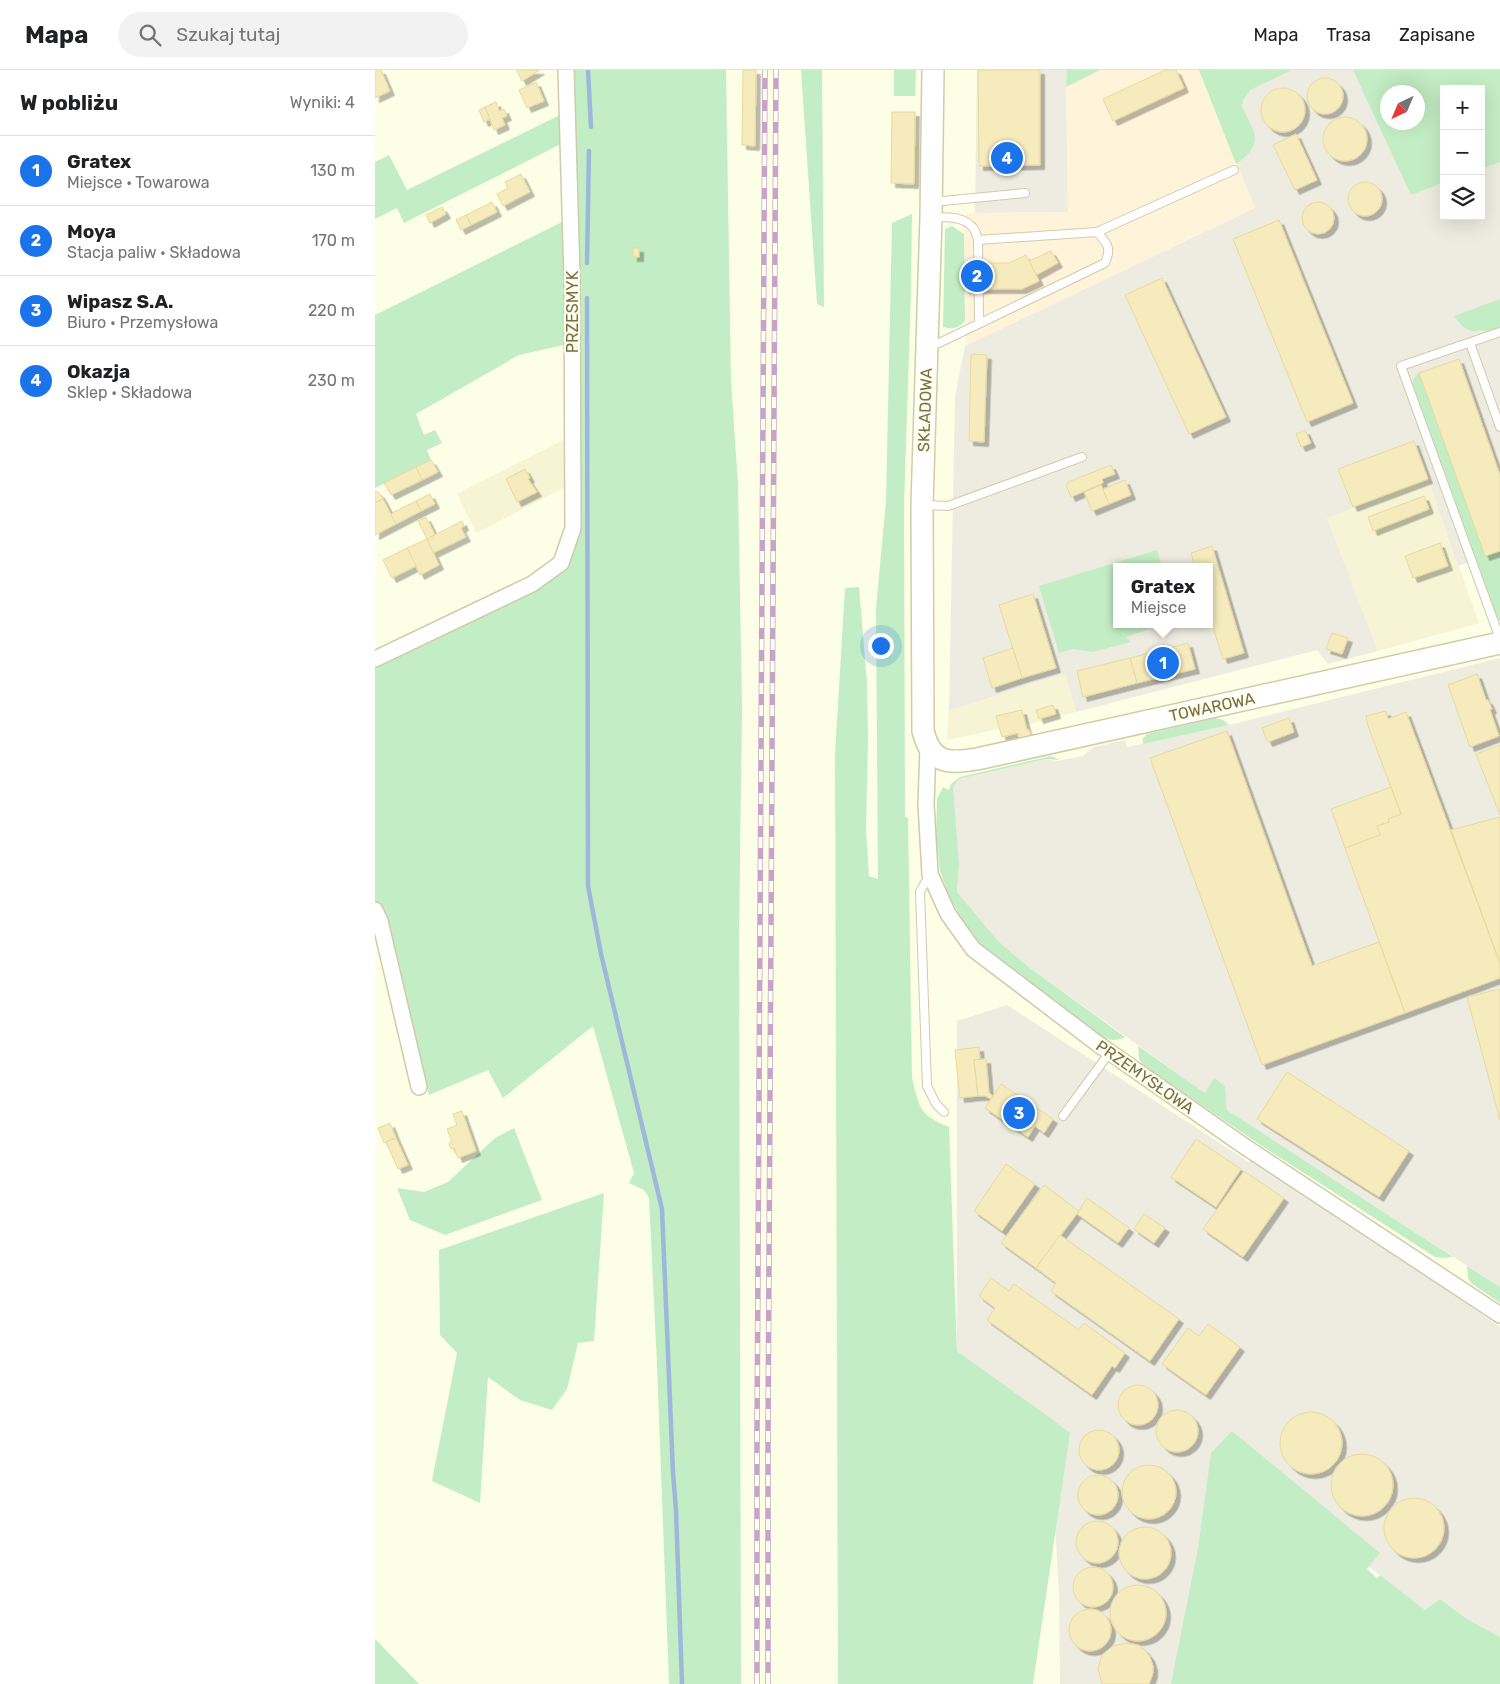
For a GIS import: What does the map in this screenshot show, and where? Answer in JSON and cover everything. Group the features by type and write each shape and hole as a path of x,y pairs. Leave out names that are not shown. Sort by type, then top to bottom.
{"street":[{"name":"PRZESMYK","path":"375,659 532,584 561,563 566,552 573,528 572,277 566,70"},
{"name":"SKŁADOWA","path":"928,748 923,731 922,505 931,209 933,70"},
{"name":"TOWAROWA","path":"928,748 941,759 957,762 977,759 1500,641"},
{"name":"PRZEMYSŁOWA","path":"928,748 926,804 930,874 948,914 973,949 1110,1052 1244,1146 1500,1315"},
{"path":"375,910 380,922 419,1087"}],"lane":[{"path":"978,240 1097,232 1234,170"},
{"path":"931,209 1025,193"},
{"path":"931,209 966,222 974,228 978,240 979,322"},
{"path":"927,343 939,343 1105,262 1109,254 1106,242 1097,232"},
{"path":"1500,332 1401,366 1500,641"},
{"path":"1470,342 1500,427"},
{"path":"922,505 948,506 1082,457"},
{"path":"930,874 920,892 927,1086 936,1104 944,1112"},
{"path":"1063,1116 1110,1052"}],"shaded area":[{"path":"977,70 1067,70 1068,212 975,213"},
{"path":"1100,70 1199,70 1255,208 965,346 964,234 966,213 1068,212 1066,87"},
{"path":"1199,70 1453,70 1446,85 1440,85 1440,220 1485,220 1485,101 1500,94 1500,551 1458,566 1428,479 1327,518 1378,651 1328,664 1317,650 1076,712 1065,673 949,711 955,396 965,346 1255,208"},
{"path":"569,437 569,485 476,533 457,494"},
{"path":"1428,479 1479,623 1378,651 1327,518"},
{"path":"1500,658 1500,1287 1227,1110 1225,1087 1214,1079 1205,1093 1030,968 998,941 957,892 959,865 952,787 959,779 1046,759 1057,761 1083,756 1094,747 1125,740 1127,747 1229,725"},
{"path":"1065,673 1076,712 1026,725 1031,736 1019,739 1017,733 1002,737 999,729 947,740 949,711"},
{"path":"1007,1005 1249,1162 1252,1158 1314,1198 1500,1327 1500,1637 1467,1619 1440,1599 1425,1610 1245,1471 1211,1453 1181,1684 1060,1684 1059,1595 1049,1417 957,1351 957,1021"}],"green space":[{"path":"568,70 726,70 731,381 738,484 742,707 739,938 741,1684 669,1684 649,1198 644,1190 629,1183 634,1173 593,1026 503,1098 488,1070 429,1095 427,1086 419,1088 375,920 375,661 569,562 568,344 519,355 416,414 424,435 435,430 442,443 427,450 431,460 375,488 375,315 568,219 567,141 404,223 397,208 375,219 375,162 389,155 407,190 568,111"},
{"path":"801,70 822,70 824,307 817,304"},
{"path":"894,70 916,70 915,96 894,96"},
{"path":"1067,70 1100,70 1066,87"},
{"path":"1199,70 1292,70 1250,90 1243,100 1242,106 1255,137 1251,150 1236,164"},
{"path":"1353,70 1500,70 1500,162 1485,168 1485,85 1440,85 1440,184 1411,195 1381,130 1425,130 1425,85 1380,85 1380,128"},
{"path":"912,214 904,505 905,817 908,818 912,1078 922,1109 931,1118 949,1127 957,1351 1070,1433 1033,1684 838,1684 835,754 845,588 859,587 867,683 866,829 869,876 878,879 876,608 886,501 892,223"},
{"path":"952,226 964,234 965,321 958,327 950,328 943,327 945,229"},
{"path":"1500,299 1500,330 1474,332 1463,327 1454,316"},
{"path":"1418,373 1420,374 1485,556 1500,551 1500,622 1494,611 1413,385 1413,380"},
{"path":"1157,550 1161,563 1114,563"},
{"path":"1113,563 1113,628 1152,628 1126,637 1131,642 1092,652 1073,649 1059,653 1039,586"},
{"path":"1215,718 1223,720 1229,725 1143,744 1143,738 1147,734"},
{"path":"1051,756 1060,760 1046,759 959,779 953,787 959,865 957,892 998,941 1030,968 1125,1037 1119,1039 1111,1040 1102,1037 1025,981 984,948 964,923 949,896 940,871 936,837 937,799 943,787 949,790 951,784 960,777"},
{"path":"1138,1046 1205,1093 1214,1078 1225,1086 1227,1110 1453,1257 1435,1257 1262,1146 1144,1066 1139,1059"},
{"path":"514,1128 542,1200 445,1235 410,1220 397,1188 424,1192 448,1182 495,1138"},
{"path":"604,1193 594,1341 578,1343 567,1389 552,1410 520,1400 488,1377 480,1503 432,1481 457,1353 440,1335 439,1250"},
{"path":"1467,1266 1500,1287 1500,1303 1471,1283 1468,1278"},
{"path":"1232,1431 1380,1553 1367,1569 1377,1578 1380,1575 1425,1610 1440,1599 1467,1619 1500,1637 1500,1684 1171,1684 1198,1548 1211,1453"},
{"path":"375,1639 419,1684 375,1684"}],"building":[{"path":"375,70 381,70 390,91 375,98"},
{"path":"540,70 522,81 517,71"},
{"path":"743,70 756,70 755,146 742,145"},
{"path":"978,70 1040,70 1040,165 979,166"},
{"path":"1165,70 1176,70 1184,88 1113,121 1103,99"},
{"path":"1325,78 1332,79 1338,83 1342,89 1342,103 1338,109 1332,113 1325,114 1318,113 1312,109 1308,103 1307,96 1308,89 1312,83 1318,79"},
{"path":"536,82 544,101 527,108 519,90"},
{"path":"1283,88 1295,92 1301,98 1305,110 1301,122 1295,128 1283,132 1271,128 1265,122 1261,110 1265,98 1271,92"},
{"path":"496,102 499,111 504,109 507,116 502,118 505,125 494,130 485,107"},
{"path":"485,107 490,119 484,122 479,110"},
{"path":"892,112 915,112 914,184 891,183"},
{"path":"1345,117 1357,121 1363,127 1367,139 1363,151 1357,157 1345,161 1333,157 1327,151 1323,139 1327,127 1333,121"},
{"path":"1296,134 1317,180 1295,190 1273,145"},
{"path":"521,174 530,192 503,206 497,194 508,188 505,182"},
{"path":"1365,182 1377,187 1382,199 1377,211 1365,216 1353,211 1348,199 1353,187"},
{"path":"492,202 497,212 471,225 466,215"},
{"path":"1318,202 1324,203 1329,207 1333,212 1333,224 1329,229 1324,233 1318,234 1312,233 1307,229 1303,224 1302,218 1303,212 1307,207 1312,203"},
{"path":"442,207 446,214 430,223 426,215"},
{"path":"466,215 471,225 461,230 456,220"},
{"path":"1279,220 1353,403 1307,422 1233,239"},
{"path":"633,248 639,248 639,257 633,257"},
{"path":"1051,251 1058,263 1036,275 1029,261"},
{"path":"1026,255 1039,281 1022,289 989,289 989,263 1009,263"},
{"path":"965,263 989,263 989,289 965,289"},
{"path":"1162,278 1226,417 1189,434 1125,295"},
{"path":"971,354 987,355 984,442 969,441"},
{"path":"1459,359 1500,475 1500,551 1485,556 1419,373"},
{"path":"1305,430 1311,443 1301,447 1296,434"},
{"path":"1414,441 1428,479 1353,507 1338,469"},
{"path":"431,460 438,472 422,480 416,467"},
{"path":"1111,465 1115,474 1102,479 1103,483 1071,497 1066,485 1068,482"},
{"path":"416,467 422,480 391,495 384,483"},
{"path":"525,469 530,478 528,479 537,492 517,502 506,479"},
{"path":"1125,480 1131,495 1109,504 1103,489"},
{"path":"1101,485 1109,504 1092,511 1084,492"},
{"path":"375,492 383,499 375,503"},
{"path":"430,494 435,504 421,511 416,501"},
{"path":"1424,496 1429,509 1373,531 1368,517"},
{"path":"383,499 396,524 375,535 375,503"},
{"path":"416,501 421,511 396,524 391,515"},
{"path":"426,517 435,535 427,539 418,521"},
{"path":"462,521 464,526 461,528 466,537 433,553 427,539"},
{"path":"427,539 439,565 420,575 407,548"},
{"path":"1440,543 1448,566 1413,578 1405,556"},
{"path":"1212,546 1244,653 1223,659 1213,628 1213,563 1194,563 1191,553"},
{"path":"407,548 416,566 392,578 383,560"},
{"path":"1033,594 1056,668 1022,678 999,605"},
{"path":"1332,633 1348,638 1342,654 1326,649"},
{"path":"1188,643 1195,669 1137,683 1130,658"},
{"path":"1013,648 1022,678 992,688 983,658"},
{"path":"1130,658 1137,683 1083,697 1077,671"},
{"path":"1477,674 1486,700 1488,700 1492,709 1490,710 1499,736 1470,747 1448,685"},
{"path":"1053,705 1056,714 1039,719 1036,710"},
{"path":"1022,710 1027,730 1029,730 1031,736 1019,739 1018,733 1002,737 996,716"},
{"path":"1386,711 1388,719 1406,712 1500,963 1500,978 1405,1013 1345,848 1380,835 1377,826 1389,822 1388,819 1401,814 1366,716"},
{"path":"1289,718 1294,732 1268,742 1262,728"},
{"path":"1227,731 1312,966 1379,942 1405,1013 1262,1065 1150,758"},
{"path":"1500,745 1500,815 1476,754"},
{"path":"1391,787 1401,814 1388,819 1389,822 1377,826 1380,835 1345,848 1331,809"},
{"path":"1500,817 1500,963 1451,830"},
{"path":"1500,989 1500,1120 1467,997"},
{"path":"979,1047 980,1060 974,1060 978,1096 960,1098 955,1050"},
{"path":"986,1059 989,1093 993,1096 991,1099 985,1096 978,1096 974,1060"},
{"path":"1287,1072 1409,1151 1379,1197 1257,1119"},
{"path":"1001,1084 1053,1119 1044,1133 1035,1126 1028,1137 985,1108"},
{"path":"462,1111 476,1151 458,1158 454,1148 451,1149 449,1143 452,1142 447,1129 457,1125 453,1114"},
{"path":"390,1123 396,1138 384,1143 378,1128"},
{"path":"396,1138 408,1165 398,1169 386,1142"},
{"path":"1196,1139 1241,1169 1216,1207 1171,1177"},
{"path":"1006,1164 1035,1184 1002,1231 974,1211"},
{"path":"1244,1171 1284,1198 1243,1257 1203,1229"},
{"path":"1044,1185 1079,1211 1036,1268 1001,1243"},
{"path":"1087,1198 1129,1228 1118,1243 1077,1214"},
{"path":"1144,1214 1165,1228 1154,1243 1134,1229"},
{"path":"1060,1235 1179,1319 1150,1361 1051,1291 1056,1283 1036,1268"},
{"path":"991,1278 1009,1291 1014,1284 1079,1330 1084,1323 1125,1353 1115,1368 1112,1366 1092,1395 987,1320 995,1308 979,1296"},
{"path":"1208,1324 1240,1347 1206,1395 1162,1364 1188,1328 1199,1336"},
{"path":"1142,1385 1149,1388 1155,1394 1158,1405 1157,1413 1149,1422 1142,1425 1134,1425 1127,1422 1119,1413 1118,1401 1121,1394 1130,1386"},
{"path":"1173,1410 1181,1410 1192,1416 1198,1431 1192,1446 1181,1452 1173,1452 1162,1446 1156,1435 1156,1427 1162,1416"},
{"path":"1311,1412 1323,1414 1333,1421 1340,1431 1342,1443 1340,1455 1333,1465 1323,1472 1311,1474 1299,1472 1289,1465 1282,1455 1280,1443 1282,1431 1289,1421 1299,1414"},
{"path":"1103,1430 1110,1433 1116,1439 1119,1450 1118,1458 1110,1467 1103,1470 1095,1470 1088,1467 1080,1458 1079,1446 1082,1439 1091,1431"},
{"path":"1362,1454 1374,1456 1384,1463 1391,1473 1393,1485 1391,1497 1384,1507 1374,1514 1362,1516 1350,1514 1340,1507 1333,1497 1331,1485 1333,1473 1340,1463 1350,1456"},
{"path":"1144,1465 1154,1465 1164,1469 1172,1477 1176,1492 1172,1507 1164,1515 1154,1519 1144,1519 1134,1515 1126,1507 1122,1497 1122,1487 1126,1477 1134,1469"},
{"path":"1102,1475 1109,1478 1115,1484 1118,1495 1117,1503 1109,1512 1102,1515 1094,1515 1087,1512 1079,1503 1078,1491 1081,1484 1090,1476"},
{"path":"1414,1498 1431,1503 1439,1511 1444,1528 1439,1545 1431,1553 1414,1558 1397,1553 1389,1545 1384,1528 1389,1511 1397,1503"},
{"path":"1097,1521 1112,1527 1118,1542 1112,1557 1097,1563 1082,1557 1076,1542 1082,1527"},
{"path":"1145,1527 1155,1529 1163,1535 1169,1543 1171,1553 1169,1563 1163,1571 1155,1577 1145,1579 1135,1577 1127,1571 1121,1563 1119,1553 1121,1543 1127,1535 1135,1529"},
{"path":"1097,1567 1104,1570 1110,1576 1113,1587 1112,1595 1104,1604 1097,1607 1089,1607 1082,1604 1074,1595 1073,1583 1076,1576 1085,1568"},
{"path":"1138,1585 1158,1593 1166,1613 1158,1633 1138,1641 1118,1633 1110,1613 1118,1593"},
{"path":"1090,1609 1105,1615 1111,1630 1105,1645 1090,1651 1075,1645 1069,1630 1075,1615"},
{"path":"1126,1643 1138,1645 1150,1657 1153,1673 1149,1684 1102,1684 1098,1669 1102,1655 1113,1646"}],"waterway":[{"path":"588,70 591,127"},
{"path":"587,263 589,151"},
{"path":"587,298 588,886 601,954 662,1209 682,1684"}],"railway":[{"path":"757,1684 765,70"},
{"path":"768,1684 776,70"}],"place":[{"name":"Okazja","path":"1007,158"},
{"name":"Moya","path":"977,276"},
{"name":"Gratex","path":"1163,663"},
{"name":"Wipasz S.A.","path":"1019,1113"}]}
